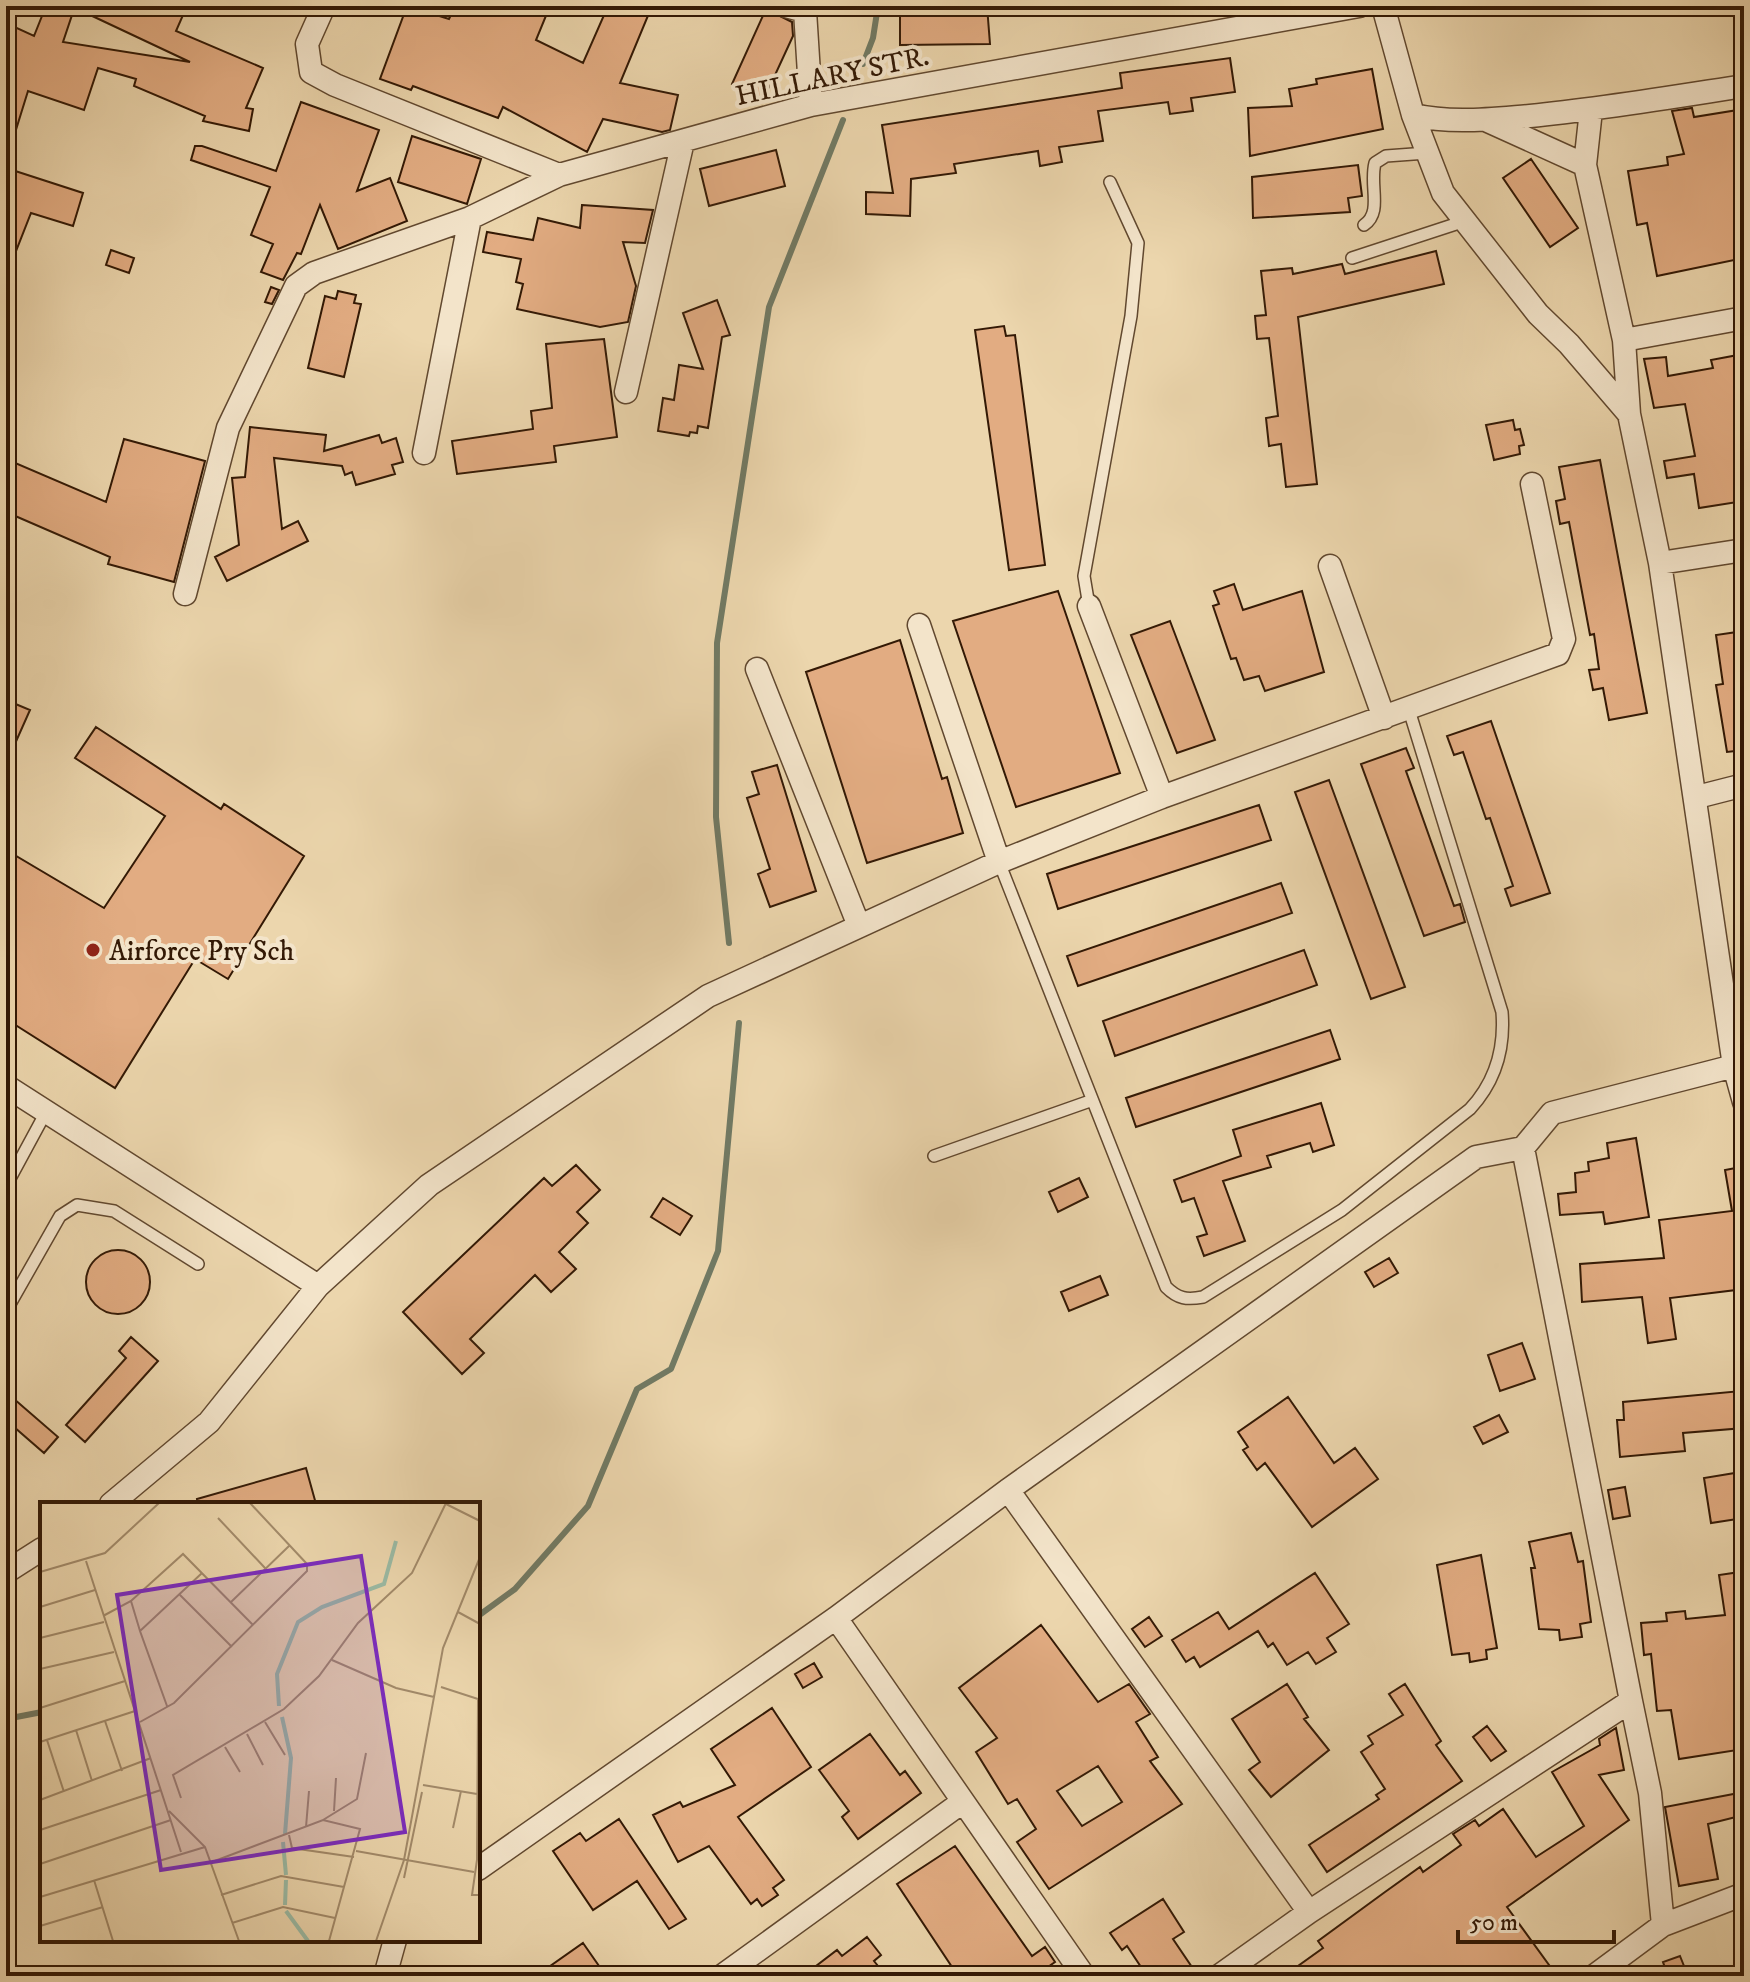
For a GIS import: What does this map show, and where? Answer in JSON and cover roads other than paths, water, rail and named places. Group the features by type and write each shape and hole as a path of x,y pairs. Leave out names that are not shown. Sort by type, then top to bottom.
{"street":[{"path":"324,6 307,44 307,61 311,72 335,85 559,175"},
{"path":"786,6 805,11 811,105"},
{"name":"HILLARY STR.","path":"185,594 228,428 296,286 314,273 470,218 559,175 811,105 1359,6"},
{"path":"1383,6 1413,115 1443,193 1538,314 1569,344 1629,414"},
{"path":"1413,115 1484,120 1591,110 1744,86"},
{"path":"1591,110 1585,165 1624,340 1629,414 1660,563 1697,797 1734,1066 1744,1102"},
{"path":"1484,120 1585,165"},
{"path":"626,392 683,141"},
{"path":"424,453 470,218"},
{"path":"1624,340 1744,318"},
{"path":"113,1502 209,1422 318,1286 429,1185 708,996 999,862 1162,797 1558,654 1564,639 1532,484"},
{"path":"1660,563 1744,550"},
{"path":"1330,566 1384,718"},
{"path":"1089,606 1162,797"},
{"path":"919,625 999,862"},
{"path":"757,669 859,926"},
{"path":"1697,797 1744,785"},
{"path":"480,1868 836,1618 1008,1490 1476,1157 1523,1148 1552,1113 1734,1066"},
{"path":"6,1086 318,1286"},
{"path":"1523,1148 1650,1793 1663,1925"},
{"path":"1008,1490 1309,1912"},
{"path":"6,1572 40,1550"},
{"path":"836,1618 961,1803 1084,1976"},
{"path":"1219,1976 1309,1912 1631,1701"},
{"path":"722,1976 961,1803"},
{"path":"1594,1976 1663,1925 1744,1894"},
{"path":"385,1976 394,1942"}],"lane":[{"path":"1364,225 1372,219 1376,210 1370,181 1375,163 1386,156 1427,153"},
{"path":"1089,606 1084,576 1131,316 1138,243 1110,182"},
{"path":"1352,258 1465,221"},
{"path":"999,862 1090,1101 1166,1287 1175,1296 1187,1300 1203,1297 1342,1210 1485,1094 1501,1052 1502,1012 1409,710"},
{"path":"934,1156 1090,1101"},
{"path":"6,1186 46,1112"},
{"path":"8,1304 60,1216 77,1205 114,1211 198,1264"}],"waterway":[{"path":"863,64 873,38 878,6"},
{"path":"729,943 716,817 717,643 769,307 843,120"},
{"path":"480,1615 515,1589 588,1506 637,1389 671,1369 718,1251 739,1023"},
{"path":"6,1719 40,1712"}],"place":[{"name":"Airforce Pry Sch","path":"93,950"}]}
